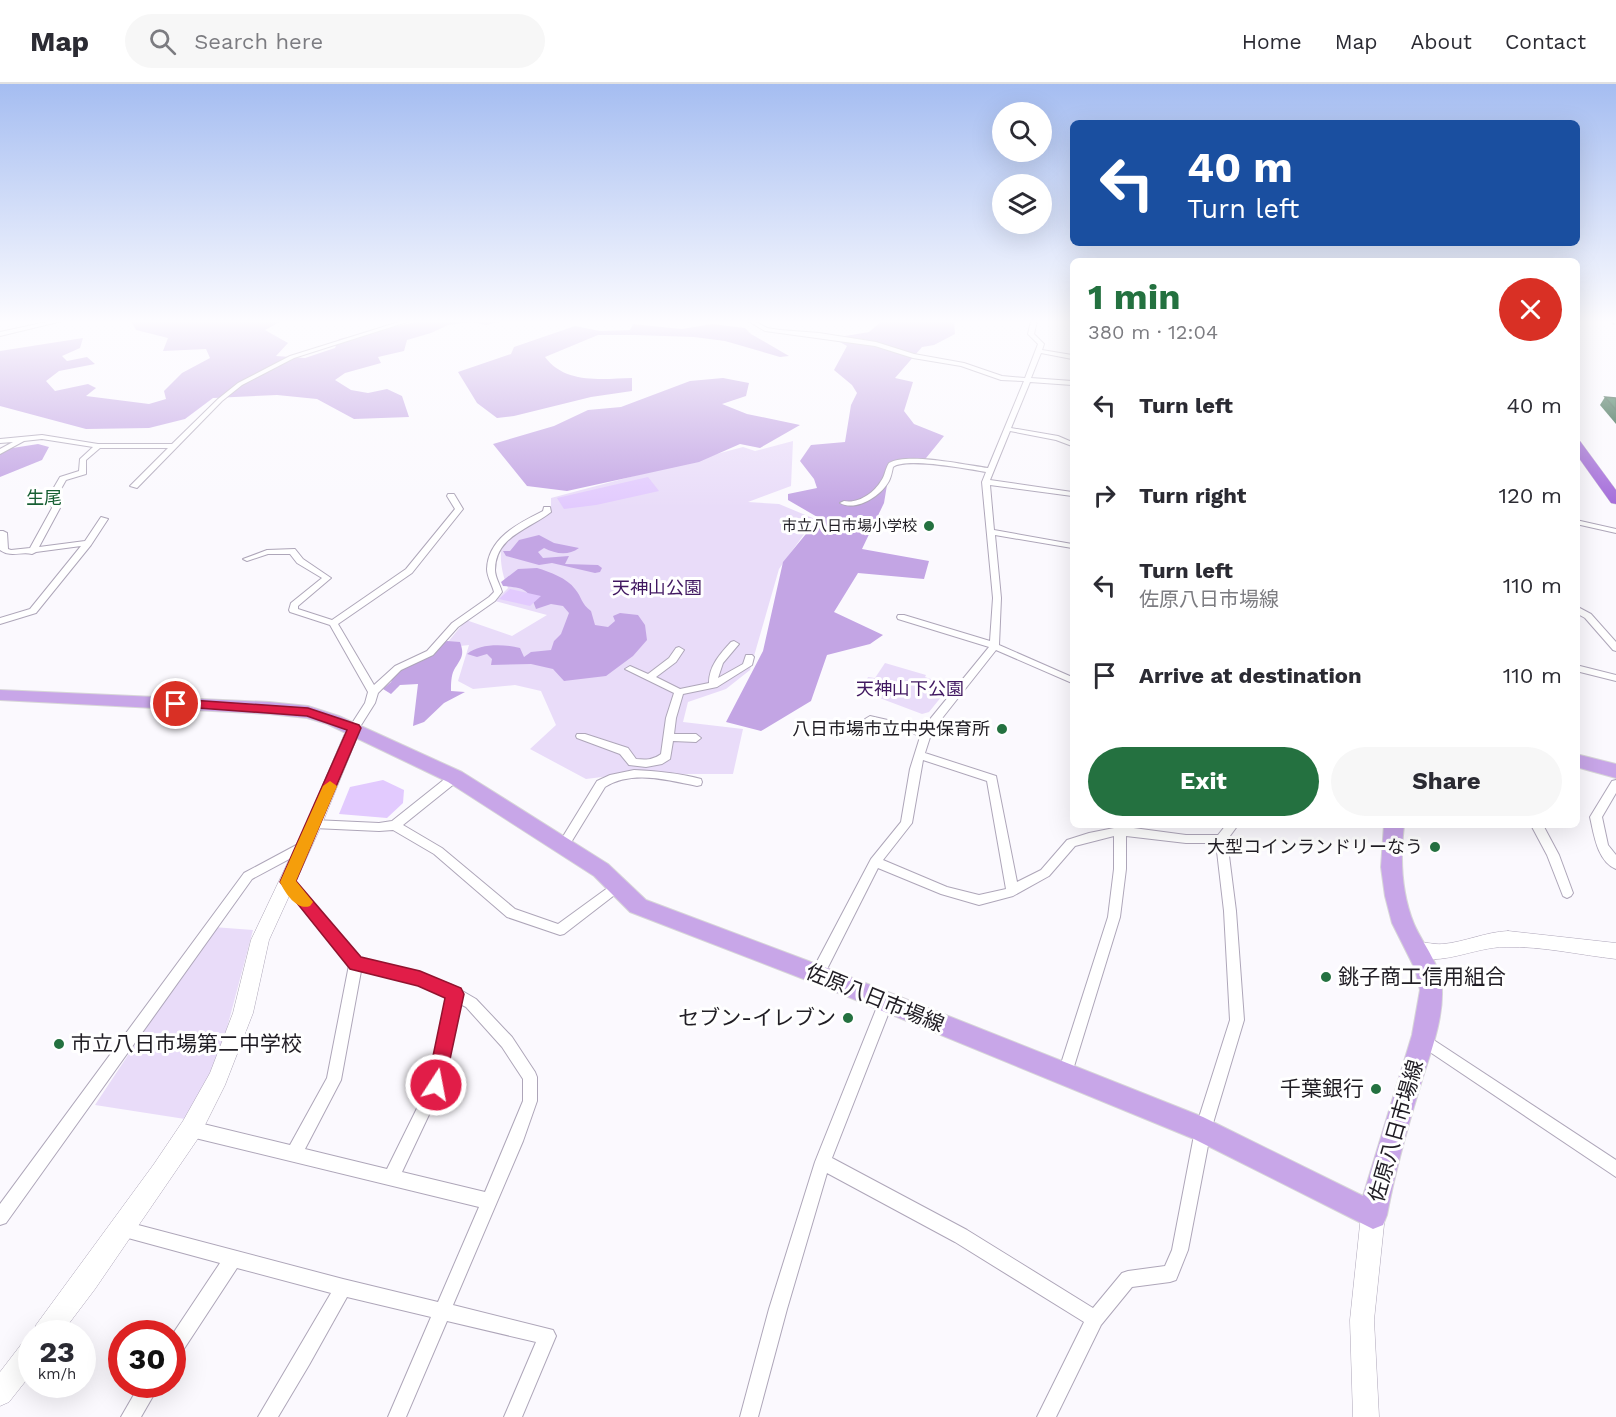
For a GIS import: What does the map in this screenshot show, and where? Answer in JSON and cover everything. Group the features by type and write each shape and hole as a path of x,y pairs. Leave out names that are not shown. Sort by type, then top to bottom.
{"highway":[{"path":"1580,450 1616,500"}],"main road":[{"name":"佐原八日市場線","path":"0,695 288,710 308,712 354,728 455,777 601,870 638,906 818,975 1203,1130 1373,1215 1381,1172 1423,1039 1431,989 1426,969 1408,934 1397,900 1391,844 1394,828"},
{"path":"1580,761 1616,771"}],"street":[{"path":"134,486 230,391 242,383"},
{"path":"818,975 875,862 906,823 927,730 994,647 997,598 986,483 1026,383"},
{"path":"1008,429 1058,438 1070,443"},
{"path":"0,441 42,437 98,446 174,446"},
{"path":"0,453 24,438"},
{"path":"32,552 56,508 54,496 63,479 83,472 83,459 98,446"},
{"path":"844,503 853,505 868,497 886,481 889,469 897,462 916,461 990,471"},
{"path":"986,483 1070,494"},
{"path":"333,623 409,571 459,509 451,496"},
{"path":"55,1320 123,1228 191,1129 218,1078 243,1012 260,940 314,824 354,728 370,703 373,692 398,668 430,653 455,625 492,599 498,592 491,573 497,548 503,538 547,512 547,509"},
{"path":"0,621 33,611 88,543 104,519"},
{"path":"1580,523 1616,531"},
{"path":"991,532 1070,546"},
{"path":"0,534 3,533 6,552 16,554 88,543"},
{"path":"247,559 267,552 292,550 300,561 327,579 294,605 294,610 333,623 373,692"},
{"path":"1580,611 1588,616 1616,648"},
{"path":"901,617 987,643 1070,679"},
{"path":"714,686 713,678 717,665 734,645"},
{"path":"650,677 673,660 679,650"},
{"path":"630,669 680,692 714,686 747,665 750,657"},
{"path":"1580,669 1616,678"},
{"path":"581,736 624,751 633,762 649,764 662,759 666,756 671,718 680,692"},
{"path":"870,719 914,729 926,736"},
{"path":"670,737 696,738"},
{"path":"920,755 992,779 1013,891"},
{"path":"662,759 666,765 663,776"},
{"path":"563,846 602,784 608,779 625,775 663,776 697,782"},
{"path":"314,824 379,827 395,825 455,777"},
{"path":"1616,784 1596,817 1602,846 1616,864"},
{"path":"395,825 438,851 511,913 560,930 617,887"},
{"path":"875,862 945,891 979,900 1013,891 1045,873 1071,843 1120,828 1186,839 1221,838"},
{"path":"1065,1073 1114,918 1120,869 1120,828"},
{"path":"1046,1417 1095,1319 1128,1279 1170,1274 1180,1250 1203,1130 1237,1020 1230,911 1221,838 1229,828"},
{"path":"1539,828 1553,855 1567,893"},
{"path":"0,1217 248,876 302,847"},
{"path":"288,882 356,964 420,979 471,1003 520,1059 530,1077 530,1101 397,1417"},
{"path":"1417,950 1443,952 1489,940 1508,939 1616,951"},
{"path":"294,1154 334,1080 356,964"},
{"path":"391,1178 436,1085 455,994"},
{"path":"749,1417 778,1309 823,1162 886,1002"},
{"path":"1423,1039 1616,1169"},
{"path":"191,1129 489,1201"},
{"path":"823,1162 961,1236 1095,1319"},
{"path":"1366,1417 1362,1320 1373,1215"},
{"path":"123,1228 343,1288 547,1336 513,1417"},
{"path":"186,1331 233,1259"},
{"path":"267,1417 343,1288"},
{"path":"0,1394 18,1370"},
{"path":"130,1417 142,1398"}],"green space":[{"name":"天神山公園","path":"793,441 791,486 748,502 779,504 815,519 779,569 750,670 726,689 688,702 683,722 743,729 733,774 626,774 586,779 530,749 556,725 541,691 515,685 473,689 458,681 469,645 443,648 466,620 512,636 547,615 495,601 508,588 502,566 502,544 551,511 551,498 743,447 755,451"},
{"name":"天神山下公園","path":"885,663 926,675 925,677 950,686 929,712 922,714 861,691 868,677 875,678"},
{"path":"213,927 253,930 219,1058 185,1119 95,1105"}],"shaded area":[{"path":"0,383 48,383 55,391 88,384 96,388 86,396 149,404 166,399 164,391 172,383 340,383 351,390 368,393 387,389 402,396 409,417 354,419 317,399 277,395 213,398 185,419 149,428 86,429 0,406"},
{"path":"465,383 632,383 632,391 591,397 514,416 497,418 477,403"},
{"path":"684,383 749,383 746,396 722,404 747,414 800,425 760,448 740,444 699,462 567,491 527,486 493,444 554,426 588,410 621,407"},
{"path":"850,383 913,383 904,411 914,424 944,436 922,463 891,461 884,503 862,549 929,561 924,579 858,573 834,612 883,635 870,644 827,655 811,701 761,731 726,722 763,651 783,562 819,518 788,500 788,494 817,488 814,479 800,461 811,445 845,442 851,405 857,393"},
{"path":"38,444 49,447 42,460 0,477 0,450"},
{"path":"648,477 659,491 596,505 564,509 557,498"},
{"path":"539,535 554,543 579,548 562,553 544,548 538,552 543,558 569,556 565,564 598,565 602,568 600,572 595,573 552,563 539,565 506,556 503,551 510,551 519,540"},
{"path":"537,568 558,576 572,585 585,606 591,611 595,625 608,627 615,621 613,616 620,613 638,615 645,625 647,640 633,656 606,676 564,681 553,669 531,664 491,665 492,659 487,654 477,657 467,654 472,650 492,645 520,648 524,657 531,652 551,650 554,641 561,634 569,613 563,606 551,604 536,609 528,593 516,587 503,586 501,582 518,569"},
{"path":"510,589 541,596 530,606 499,599"},
{"path":"447,641 460,642 462,651 462,657 452,675 451,691 465,692 444,703 424,722 413,726 418,684 400,685 391,694 383,689 391,682 394,674"},
{"path":"383,780 404,790 403,803 387,818 339,814 350,787"}],"building":[{"path":"1605,397 1616,398 1616,410"}],"slow traffic":[{"path":"305,902 288,882 330,786"}],"place":[{"name":"市立八日市場小学校","path":"929,526"},
{"name":"八日市場市立中央保育所","path":"1002,729"},
{"name":"大型コインランドリーなう","path":"1435,847"},
{"name":"銚子商工信用組合","path":"1326,977"},
{"name":"セブン-イレブン","path":"848,1018"},
{"name":"市立八日市場第二中学校","path":"59,1044"},
{"name":"千葉銀行","path":"1376,1089"}],"district":[{"name":"生尾","path":"44,498"}],"route":[{"path":"176,704 308,712 354,728 288,882 356,964 420,979 455,994 436,1085"}]}
